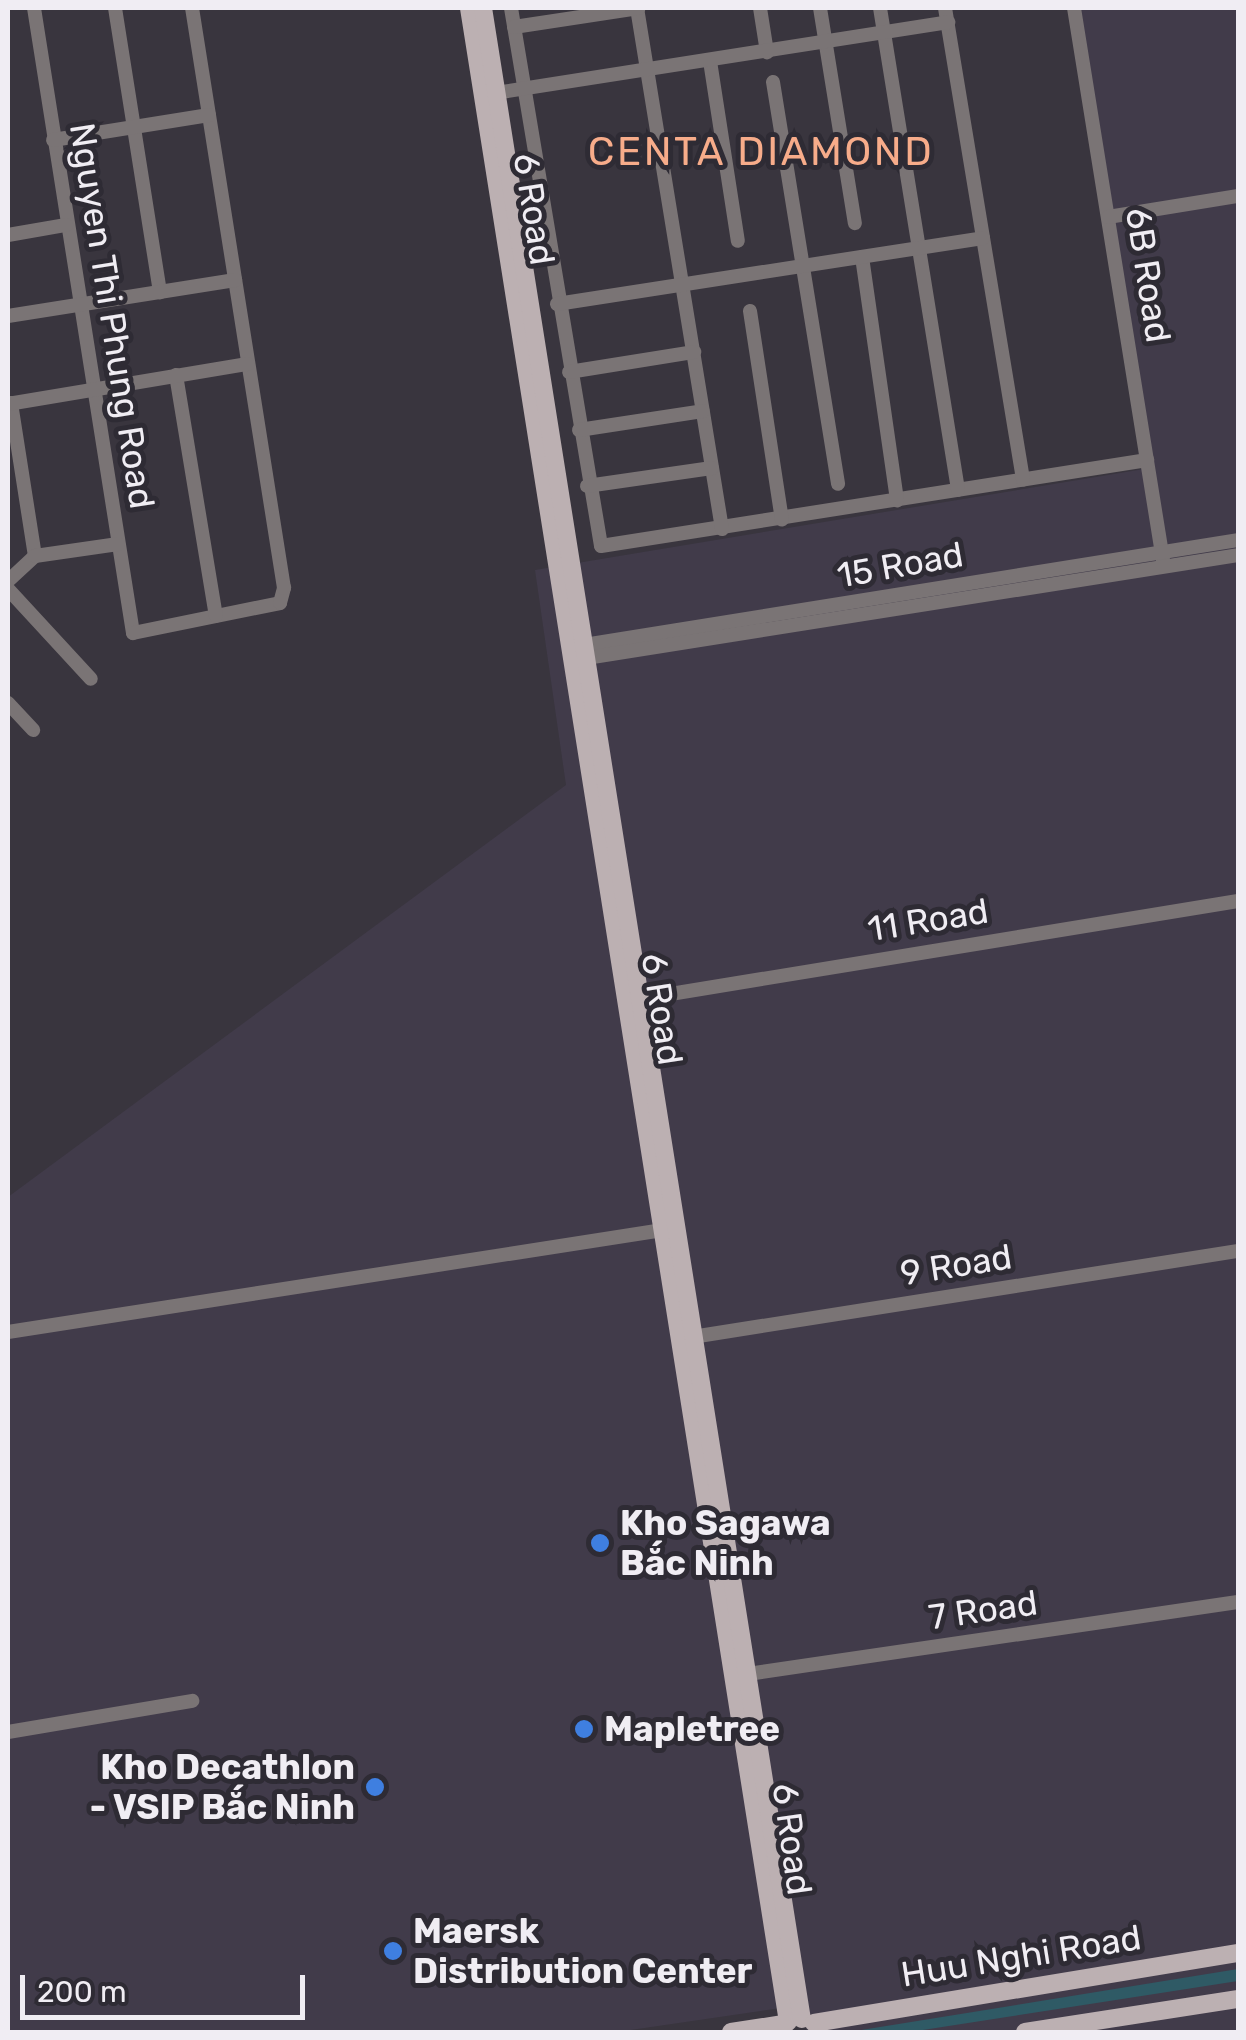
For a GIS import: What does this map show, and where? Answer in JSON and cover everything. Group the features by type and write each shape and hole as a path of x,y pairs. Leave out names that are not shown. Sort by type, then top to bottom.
{"main road":[{"name":"6 Road","path":"469,8 490,94"},
{"name":"6 Road","path":"483,8 490,94 798,2026"},
{"name":"Huu Nghi Road","path":"731,2032 798,2026 1238,1954"},
{"path":"1025,2032 1238,1999"}],"street":[{"name":"Nguyen Thi Phung Road","path":"34,8 133,633 216,616"},
{"path":"115,8 160,292"},
{"path":"176,376 216,616 280,603 284,588 192,8"},
{"path":"512,8 587,486 601,546 1147,460"},
{"path":"514,26 638,8 722,529"},
{"path":"760,8 767,52"},
{"path":"820,8 855,222"},
{"path":"880,8 958,490"},
{"name":"6B Road","path":"1074,8 1163,560"},
{"path":"490,94 826,44 947,15 1022,480"},
{"path":"710,60 738,241"},
{"path":"772,82 838,484"},
{"path":"53,140 209,115"},
{"path":"1108,216 1238,196"},
{"path":"8,235 66,225"},
{"path":"558,304 982,238"},
{"path":"862,258 897,500"},
{"path":"8,316 234,280"},
{"path":"750,311 782,520"},
{"path":"569,372 694,352"},
{"path":"35,556 9,403 248,364"},
{"path":"579,430 704,410"},
{"path":"587,486 712,468"},
{"name":"15 Road","path":"1163,560 1238,540"},
{"path":"8,581 35,556 118,544"},
{"name":"15 Road","path":"580,652 1163,560 1238,555"},
{"path":"8,590 91,679"},
{"path":"8,703 33,730"},
{"name":"11 Road","path":"634,1000 1238,900"},
{"path":"8,1332 672,1228"},
{"name":"9 Road","path":"690,1338 1238,1251"},
{"name":"7 Road","path":"742,1675 1238,1602"},
{"path":"8,1732 192,1701"}],"shaded area":[{"path":"1077,8 1238,8 1238,2032 807,2032 802,2005 617,2032 8,2032 8,1197 566,785 535,570 1150,468"}],"water":[{"path":"1238,1969 1238,1981 910,2032 849,2032"}],"place":[{"name":"Kho Sagawa Bắc Ninh","path":"600,1543"},
{"name":"Mapletree","path":"584,1729"},
{"name":"Kho Decathlon - VSIP Bắc Ninh","path":"375,1787"},
{"name":"Maersk Distribution Center","path":"393,1951"}],"district":[{"name":"CENTA DIAMOND","path":"761,152"}]}
